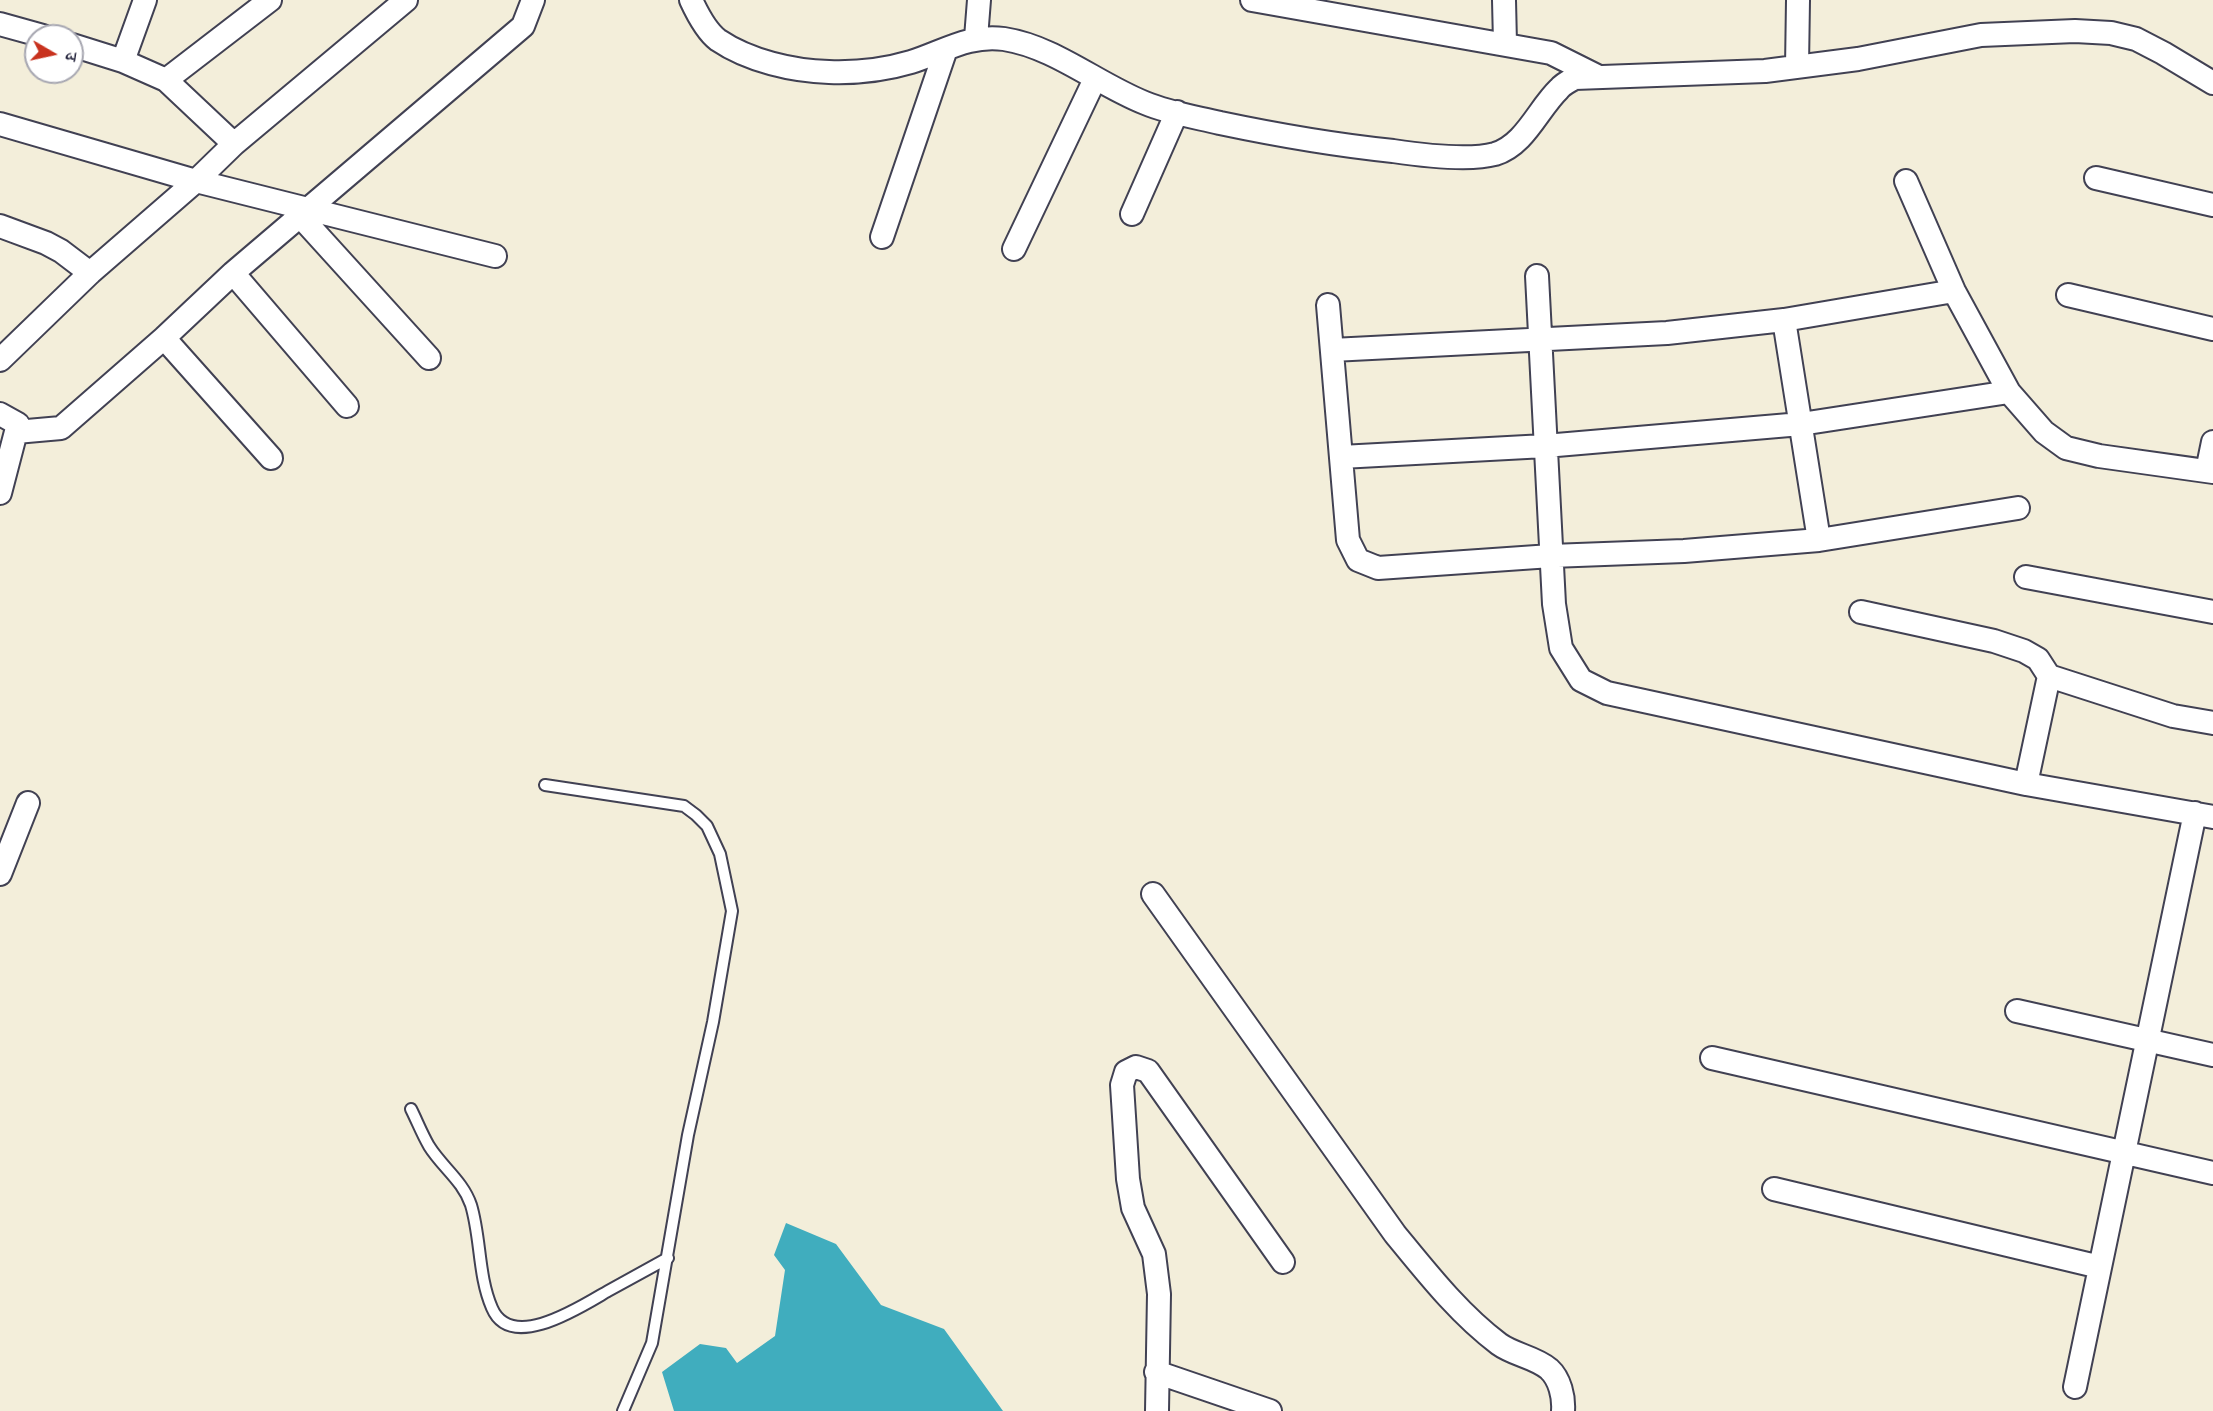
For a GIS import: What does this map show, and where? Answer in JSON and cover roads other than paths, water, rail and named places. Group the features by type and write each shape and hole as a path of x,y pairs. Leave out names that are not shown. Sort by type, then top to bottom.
{"street":[{"path":"123,61 145,0"},
{"path":"166,80 270,0"},
{"path":"0,360 90,273 196,181 234,144 406,0"},
{"path":"16,432 61,428 164,338 233,273 523,26 533,0"},
{"path":"691,0 697,13 716,39 738,51 801,71 876,70 911,62 976,38 1002,39 1034,46 1146,104 1251,130 1340,145 1431,156 1495,154 1511,146 1560,87 1575,78 1765,71 1858,59 1981,35 2075,31 2111,33 2136,39 2213,83"},
{"path":"976,38 979,0"},
{"path":"1252,0 1551,52 1597,76"},
{"path":"1504,0 1505,43"},
{"path":"1797,67 1798,0"},
{"path":"0,24 24,31"},
{"path":"84,49 123,61 166,80 234,144"},
{"path":"882,237 946,49"},
{"path":"1014,249 1095,79"},
{"path":"1132,214 1177,112"},
{"path":"0,124 305,213 495,256"},
{"path":"2096,178 2213,205"},
{"path":"1906,181 1954,291 2009,392 2044,432 2066,448 2099,456 2210,472 2213,442"},
{"path":"305,213 429,358"},
{"path":"0,226 46,243 61,251 90,273"},
{"path":"233,273 347,406"},
{"path":"1537,276 1554,604 1561,648 1581,680 1607,693 2026,784 2204,815 2147,1040 2075,1387"},
{"path":"1332,350 1667,333 1784,320 1954,291"},
{"path":"2068,295 2213,328"},
{"path":"1328,305 1348,540 1358,560 1378,568 1551,556 1684,551 1819,540 2018,508"},
{"path":"1784,320 1819,540"},
{"path":"164,338 271,458"},
{"path":"1341,457 1545,446 1801,424 2009,392"},
{"path":"0,414 18,424 0,493"},
{"path":"2026,577 2213,612"},
{"path":"1861,612 1994,641 2024,651 2038,659 2049,676 2173,716 2213,723"},
{"path":"2026,784 2049,676"},
{"path":"0,874 28,803"},
{"path":"1153,894 1395,1234 1435,1282 1473,1322 1507,1349 1549,1369 1564,1399 1563,1411"},
{"path":"2017,1011 2213,1055"},
{"path":"1712,1058 2213,1173"},
{"path":"1157,1411 1159,1294 1154,1254 1133,1208 1128,1179 1122,1085 1126,1072 1136,1067 1148,1071 1283,1262"},
{"path":"1774,1189 2100,1267"},
{"path":"1156,1372 1270,1411"}],"lane":[{"path":"545,785 684,806 706,826 720,854 732,911 713,1023 688,1135 652,1343 623,1411"},
{"path":"411,1109 430,1148 459,1181 471,1204 486,1289 493,1310 499,1319 514,1326 532,1326 561,1318 668,1258"}],"water":[{"path":"786,1223 836,1244 881,1305 944,1329 1003,1411 674,1411 662,1372 700,1344 726,1348 737,1363 775,1336 785,1270 774,1255"}]}
